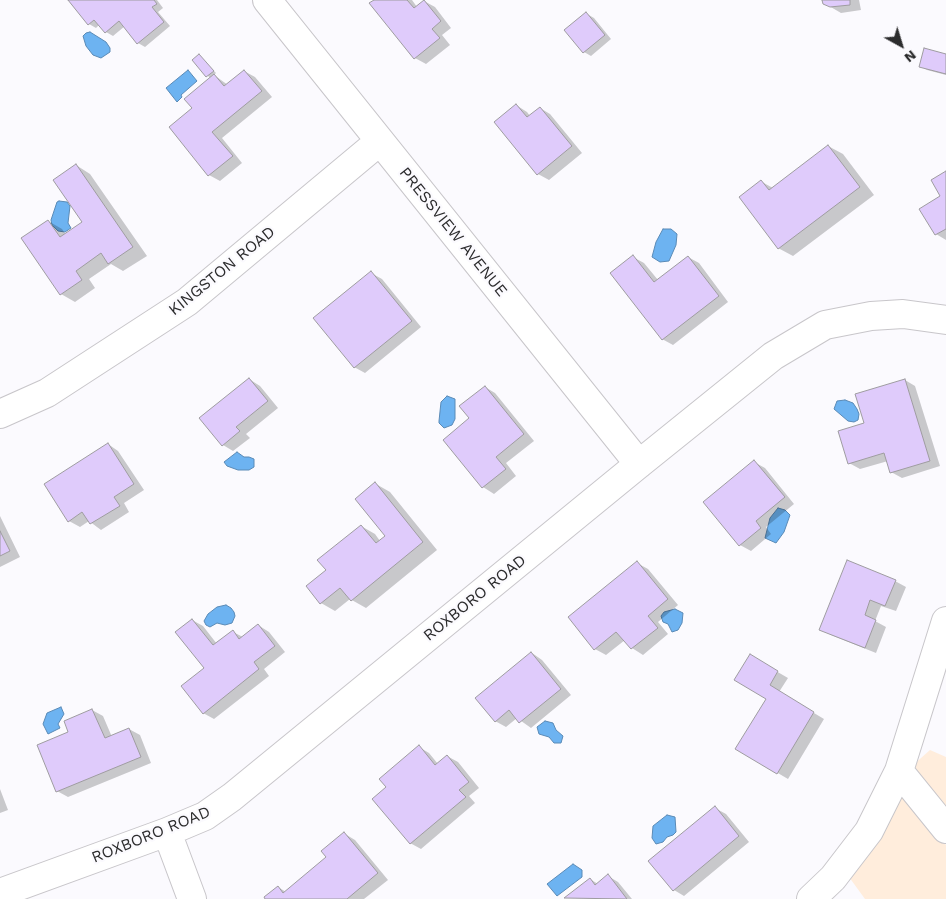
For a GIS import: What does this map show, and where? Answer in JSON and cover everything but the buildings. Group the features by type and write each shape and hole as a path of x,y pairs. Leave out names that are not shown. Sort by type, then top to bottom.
{"street":[{"name":"PRESSVIEW AVENUE","path":"267,0 639,464"},
{"name":"KINGSTON ROAD","path":"0,414 47,393 186,302 380,141"},
{"name":"ROXBORO ROAD","path":"0,893 167,832 205,816 232,798 773,356 825,325 872,316 903,314 946,320"},
{"path":"811,899 833,878 868,831 899,771 946,620"},
{"path":"899,771 946,828"},
{"path":"167,832 192,899"}],"shaded area":[{"path":"930,750 946,757 946,812 912,766"},
{"path":"902,791 946,845 946,899 865,899 849,877"}],"water":[{"path":"90,32 106,42 110,52 101,58 93,55 86,46 83,36"},
{"path":"188,70 197,81 181,95 182,97 177,102 166,88"},
{"path":"59,201 67,202 70,206 68,223 71,228 65,232 58,231 52,225 51,220"},
{"path":"663,229 671,229 677,234 676,245 669,261 660,262 652,257 656,242"},
{"path":"447,396 455,399 455,419 452,425 444,428 439,421 441,402"},
{"path":"845,400 853,403 857,409 859,414 858,420 854,422 848,421 834,409 837,401"},
{"path":"237,452 244,457 254,459 254,467 249,470 238,470 227,466 224,462"},
{"path":"778,508 785,510 790,515 784,532 776,543 765,538 770,518"},
{"path":"226,605 234,612 235,616 232,623 225,625 217,623 210,627 206,625 204,621 208,614 217,607"},
{"path":"675,609 683,613 682,623 678,630 672,632 668,624 663,622 661,616 664,612"},
{"path":"61,707 64,714 58,724 60,728 48,734 43,724 47,713"},
{"path":"545,721 553,723 556,730 563,736 561,743 554,743 549,737 539,734 537,727"},
{"path":"667,815 675,817 676,832 667,837 663,842 656,844 652,838 653,826"},
{"path":"573,864 582,870 582,877 557,896 547,884"}]}
